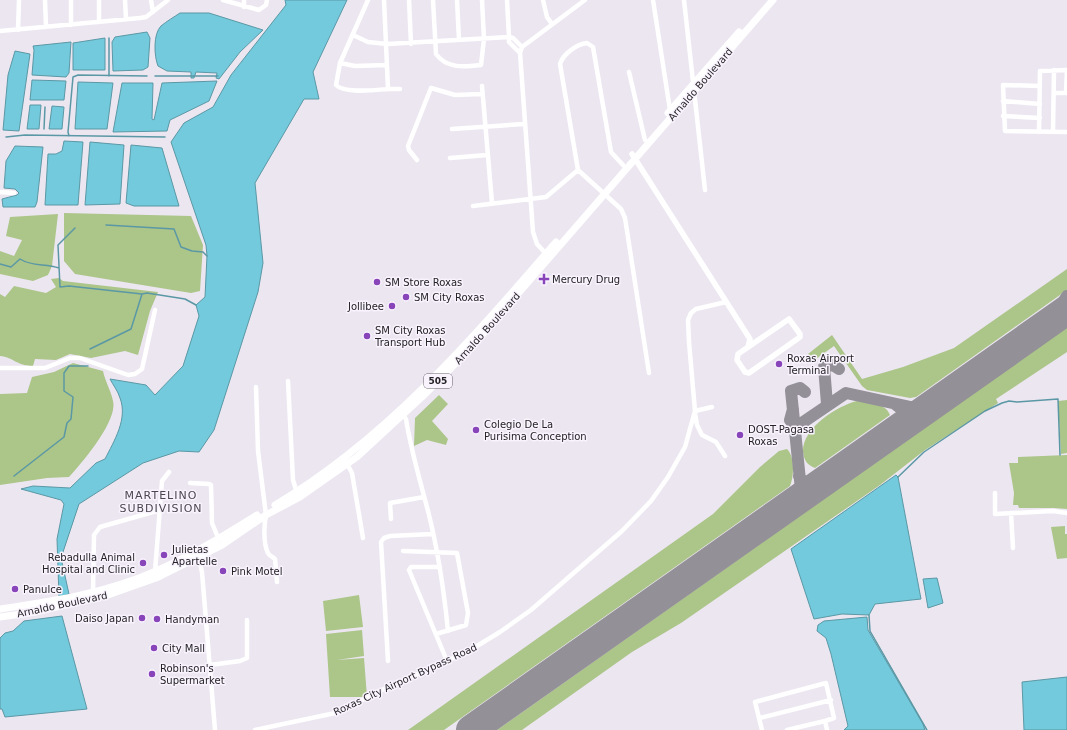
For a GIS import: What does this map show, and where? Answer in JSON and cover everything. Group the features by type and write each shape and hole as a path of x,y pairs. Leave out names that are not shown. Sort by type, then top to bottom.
{"highway":[{"name":"Arnaldo Boulevard","path":"602,192 623,164 633,156 645,140 663,122 670,110 722,56 767,0"},
{"name":"Arnaldo Boulevard","path":"751,21 773,0"},
{"name":"Arnaldo Boulevard","path":"345,461 408,407 468,347 694,86"},
{"name":"Arnaldo Boulevard","path":"0,617 93,596 155,575 197,554 220,542 298,494 345,461 403,415 408,407"},
{"name":"Arnaldo Boulevard","path":"0,609 93,596"}],"street":[{"path":"18,30 19,0"},
{"path":"46,0 46,27"},
{"path":"71,0 72,25"},
{"path":"99,0 99,22"},
{"path":"125,0 126,19"},
{"path":"151,0 152,12"},
{"path":"0,31 140,18 152,12 168,0"},
{"path":"223,0 244,7 260,10 266,5 267,0"},
{"path":"244,0 244,7"},
{"path":"368,0 340,63 336,85 339,88 400,89"},
{"path":"384,0 388,89"},
{"path":"409,0 410,44"},
{"path":"433,0 436,54 441,61 463,67 481,65 484,39 482,0"},
{"path":"457,0 459,40"},
{"path":"507,0 510,37 509,42 520,53"},
{"path":"543,0 547,17 552,24"},
{"path":"548,256 537,244 533,232 520,53 522,48 585,0"},
{"path":"653,0 670,110"},
{"path":"684,0 705,190"},
{"path":"353,35 368,42 386,44 410,44 510,37 513,38 522,48"},
{"path":"623,164 611,152 593,47 587,43 583,43 562,57 560,64 578,170 621,209 625,218 649,373"},
{"path":"340,63 355,66 387,65"},
{"path":"1053,132 1054,70"},
{"path":"1039,132 1040,71 1067,70 1067,93 1054,93"},
{"path":"628,72 645,140"},
{"path":"1040,86 1003,85 1003,116 1005,131 1067,132"},
{"path":"482,86 492,203"},
{"path":"417,160 409,150 408,146 430,88 455,96 482,94"},
{"path":"1004,101 1040,104"},
{"path":"1003,116 1040,118"},
{"path":"452,129 524,124"},
{"path":"450,158 487,155"},
{"path":"633,156 750,339 757,341"},
{"path":"473,206 546,197 554,192 578,170"},
{"path":"0,192 14,193"},
{"name":"Roxas City Airport Bypass Road","path":"254,730 340,712 375,693 467,652 500,632 531,610 622,531 651,501 668,477 685,447 695,411 688,320 691,313 696,309 726,302"},
{"path":"0,368 46,368 70,358 80,358 128,375 135,374 142,369 155,310"},
{"path":"789,319 801,336 747,373 738,362 737,357 738,354 748,347 789,319"},
{"path":"748,347 750,339"},
{"path":"288,381 293,480 298,494"},
{"path":"256,387 258,451 266,513 266,546 268,553 275,559 277,582"},
{"path":"712,407 695,411 697,425 702,435 716,442 725,456"},
{"path":"403,415 406,419 412,453 440,567 448,631"},
{"path":"345,461 352,473 363,538"},
{"path":"155,575 162,481 169,472"},
{"path":"190,483 211,485 212,523 220,542"},
{"path":"995,493 995,514 1053,511 1067,513"},
{"path":"391,519 390,503 424,498"},
{"path":"93,596 94,535 100,527 160,510"},
{"path":"1012,513 1013,548"},
{"path":"388,661 381,542 384,538 390,536 433,534"},
{"path":"403,551 458,552 468,613 466,625 436,634"},
{"path":"197,554 202,572 215,730"},
{"path":"440,567 411,567 409,570 447,661"},
{"path":"210,665 240,661 247,658 247,620"},
{"path":"762,730 755,702 826,683 834,718 787,730"},
{"path":"760,718 831,700"},
{"path":"825,721 827,730"}],"green space":[{"path":"64,213 191,216 203,245 200,291 191,293 75,274 64,261"},
{"path":"58,214 52,266 48,275 33,281 0,274 0,251 14,256 22,240 6,236 10,217"},
{"path":"1067,269 1067,290 916,397 910,398 867,390 862,386 834,346 813,361 808,354 832,335 862,379 903,367 954,348"},
{"path":"59,278 63,281 158,292 150,311 138,355 125,351 91,358 70,354 56,360 35,359 33,366 23,365 0,356 0,294 5,297 14,286 46,293 56,287 51,279"},
{"path":"1067,327 1067,352 996,399 998,403 925,450 880,485 681,623 632,652 522,730 497,730"},
{"path":"73,363 103,371 113,401 113,409 105,430 90,452 69,477 47,478 0,485 0,394 27,393 32,377 54,372"},
{"path":"439,395 448,404 432,421 448,439 446,445 427,440 414,446 415,418"},
{"path":"1067,400 1067,453 1061,454 1058,401"},
{"path":"857,401 881,406 888,411 890,415 815,468 808,464 805,460 803,452 804,443 814,427 831,413"},
{"path":"787,449 790,452 793,462 790,486 444,730 408,730 713,514 760,467 779,451"},
{"path":"1067,455 1067,509 1019,508 1018,505 1013,505 1014,493 1009,463 1018,463 1018,457"},
{"path":"1065,526 1065,534 1067,534 1067,558 1057,559 1051,527"},
{"path":"359,595 363,627 326,631 323,601"},
{"path":"362,630 364,656 337,660 364,658 367,697 330,697 326,634"}],"water":[{"path":"285,0 347,0 313,72 319,99 304,99 255,183 263,263 258,292 214,430 199,452 179,451 143,463 79,504 61,558 69,594 59,597 57,539 64,504 61,500 21,489 33,486 70,488 96,463 105,459 119,430 122,414 122,406 119,395 110,379 146,385 155,395 183,366 199,316 196,305 205,297 207,256 206,245 171,142 184,123 213,107 231,75 286,5"},
{"path":"180,13 209,13 263,30 240,52 219,79 216,78 217,73 196,72 194,78 191,78 191,72 167,71 158,66 156,57 155,40 158,30 163,24"},
{"path":"147,32 150,38 148,67 143,70 113,71 112,42 115,37"},
{"path":"105,38 105,70 73,70 73,43"},
{"path":"71,42 69,73 66,77 32,75 33,46"},
{"path":"15,51 30,54 19,131 3,130 8,75"},
{"path":"32,80 66,81 64,100 30,100"},
{"path":"217,81 209,101 170,120 167,131 113,132 122,83 153,83 152,119 154,120 162,83"},
{"path":"78,82 113,83 107,129 75,129"},
{"path":"30,105 41,105 39,129 27,129"},
{"path":"52,106 64,107 62,129 49,129"},
{"path":"64,141 83,142 78,205 45,205 48,154 56,154 62,151"},
{"path":"90,142 124,145 120,204 85,205"},
{"path":"131,145 162,148 179,206 134,206 126,203"},
{"path":"15,146 43,147 37,202 35,207 3,207 2,199 17,195 19,193 15,189 4,188 6,161"},
{"path":"896,475 898,477 921,599 875,604 869,615 842,614 814,619 791,549"},
{"path":"937,578 943,603 928,608 923,579"},
{"path":"62,616 87,709 5,717 2,709 0,709 0,638 5,633 13,631 24,621"},
{"path":"867,617 868,630 923,724 925,730 844,730 848,726 831,654 826,638 817,631 818,625 824,621"},
{"path":"1067,677 1067,730 1024,730 1022,682"}],"waterway":[{"path":"109,38 109,76"},
{"path":"69,136 68,132 73,77 78,75 147,76"},
{"path":"155,76 218,76"},
{"path":"44,129 45,107"},
{"path":"6,137 25,135 165,137"},
{"path":"106,225 174,229 181,247 192,251 203,252 207,256"},
{"path":"75,228 58,245 60,287 69,286 142,294"},
{"path":"0,264 11,267 20,259 29,263 59,268"},
{"path":"90,349 131,329 142,294 147,293 185,299 196,305"},
{"path":"14,476 64,437 67,423 71,419 73,397 64,391 64,373 69,366 88,366"},
{"path":"898,477 924,452 985,411 1009,401 1017,402 1058,399 1060,455"},
{"path":"869,615 870,631 927,730"}],"taxiway":[{"path":"1050,321 1067,296"},
{"path":"827,404 824,367 833,365 839,369"},
{"path":"794,502 799,497 801,490 791,391 800,388 805,392"},
{"path":"793,409 790,420 796,427 846,393 920,409 928,407"},
{"path":"895,404 904,411 904,420 901,427"},
{"path":"799,476 807,484 819,485"}],"runway":[{"path":"471,730 1067,310"}],"place":[{"name":"Mercury Drug","path":"544,279"},
{"name":"SM Store Roxas","path":"377,282"},
{"name":"SM City Roxas","path":"406,297"},
{"name":"Jollibee","path":"392,306"},
{"name":"SM City Roxas Transport Hub","path":"367,336"},
{"name":"Roxas Airport Terminal","path":"779,364"},
{"name":"Colegio De La Purisima Conception","path":"476,430"},
{"name":"DOST-Pagasa Roxas","path":"740,435"},
{"name":"Julietas Apartelle","path":"164,555"},
{"name":"Rebadulla Animal Hospital and Clinic","path":"143,563"},
{"name":"Pink Motel","path":"223,571"},
{"name":"Panulce","path":"15,589"},
{"name":"Daiso Japan","path":"142,618"},
{"name":"Handyman","path":"157,619"},
{"name":"City Mall","path":"154,648"},
{"name":"Robinson's Supermarket","path":"152,674"}],"district":[{"name":"MARTELINO SUBDIVISION","path":"161,501"}]}
